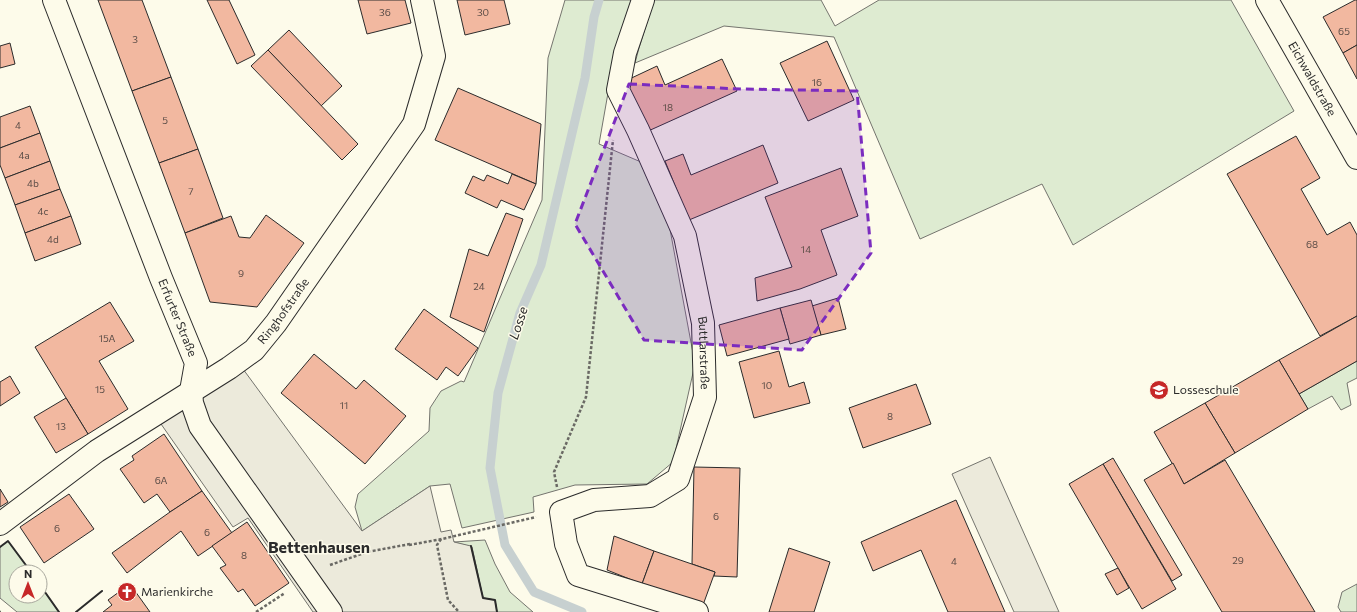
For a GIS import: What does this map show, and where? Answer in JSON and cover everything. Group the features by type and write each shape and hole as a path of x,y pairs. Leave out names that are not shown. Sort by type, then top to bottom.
{"street":[{"name":"Erfurter Straße","path":"54,0 161,278 196,363 192,397"},
{"name":"Ringhofstraße","path":"0,524 96,451 192,397 254,350 276,323 414,124 434,56 422,0"},
{"name":"Buttlarstraße","path":"561,512 594,500 650,496 678,479 705,397 703,323 685,236 638,130 618,90 625,53 644,0"},
{"name":"Eichwaldstraße","path":"1267,0 1357,158"},
{"path":"192,397 200,426 331,612"},
{"path":"561,512 566,544 578,575 697,612"}],"path":[{"path":"561,512 554,472 586,397 613,137"},
{"path":"256,612 318,569 367,552 442,539 453,535 535,518"},
{"path":"409,544 442,539"},
{"path":"442,539 437,546 448,600 459,612"}],"highlighted area":[{"path":"629,84 741,89 857,91 871,253 802,350 644,340 575,224"}],"green space":[{"path":"565,0 636,0 608,93 599,144 641,162 669,224 695,364 673,462 647,484 575,485 533,497 534,512 462,528 450,484 430,486 362,531 355,507 358,494 429,431 430,408 441,391 461,381 464,382 542,200 548,58"},
{"path":"654,0 821,0 835,26 879,0 1231,0 1294,111 1073,245 1042,184 920,239 834,37 724,26 635,63"},
{"path":"1357,361 1357,378 1347,383 1351,405 1341,410 1332,396 1308,409 1299,394"},
{"path":"485,540 495,564 510,592 533,612 497,612 495,600 483,598 472,547 454,542"},
{"path":"8,541 25,564 8,564 8,604 48,604 48,596 59,612 17,612 0,598 0,547"},
{"path":"1357,584 1357,612 1341,612 1338,607 1342,592"}],"shaded area":[{"path":"243,369 362,531 430,486 441,532 451,530 454,542 471,546 483,598 495,600 497,612 313,612 248,518 233,527 161,424"},
{"path":"990,457 1059,612 1014,612 952,474"}],"building":[{"path":"98,0 142,0 171,77 132,91"},
{"path":"207,0 229,0 255,55 237,64"},
{"path":"358,0 405,0 411,23 367,34"},
{"path":"457,0 504,0 510,24 465,35"},
{"path":"1357,0 1357,45 1343,53 1323,17"},
{"path":"289,30 342,86 321,106 268,50"},
{"path":"827,41 854,100 808,121 780,63"},
{"path":"10,43 15,64 0,68 0,46"},
{"path":"1357,45 1357,79 1343,53"},
{"path":"268,50 358,144 342,160 251,66"},
{"path":"722,59 737,91 646,132 623,82 657,66 665,85"},
{"path":"171,77 198,149 159,163 132,91"},
{"path":"458,88 541,124 536,184 435,140"},
{"path":"30,106 40,133 0,148 0,117"},
{"path":"40,133 50,161 5,178 0,165 0,148"},
{"path":"1296,136 1320,178 1301,189 1327,235 1350,222 1357,235 1357,316 1320,336 1227,174"},
{"path":"763,145 778,183 689,220 665,161 683,154 691,175"},
{"path":"198,149 223,218 185,233 159,163"},
{"path":"50,161 60,189 15,205 5,178"},
{"path":"841,168 858,216 821,230 837,275 800,289 757,301 755,278 792,267 765,197"},
{"path":"512,174 536,184 524,210 501,200 497,208 465,193 473,176 484,181 487,175 508,184"},
{"path":"60,189 71,216 25,233 15,205"},
{"path":"506,213 523,219 484,332 450,317 469,249 488,256"},
{"path":"266,215 304,243 257,307 210,302 185,233 231,216 239,237 250,238"},
{"path":"71,216 81,244 35,261 25,233"},
{"path":"838,298 846,329 821,335 812,306"},
{"path":"811,300 821,335 790,344 780,308"},
{"path":"110,302 134,341 99,361 128,409 88,434 35,347"},
{"path":"780,308 789,339 727,356 719,325"},
{"path":"424,309 478,348 458,376 446,367 437,380 395,349"},
{"path":"1357,316 1357,361 1299,394 1279,360"},
{"path":"779,351 789,387 804,382 810,403 754,418 739,362"},
{"path":"314,354 356,389 364,380 406,416 365,464 281,393"},
{"path":"1279,360 1308,409 1235,453 1205,403"},
{"path":"10,376 20,393 0,406 0,382"},
{"path":"916,384 931,424 863,448 849,408"},
{"path":"66,398 88,434 56,453 34,417"},
{"path":"1205,403 1235,453 1184,484 1154,432"},
{"path":"164,434 202,491 170,512 157,494 144,503 120,469 134,460 132,456"},
{"path":"1113,458 1182,575 1172,581 1103,464"},
{"path":"1225,460 1315,612 1222,612 1144,480 1173,463 1184,484"},
{"path":"1103,464 1176,589 1142,609 1069,484"},
{"path":"694,467 740,468 737,577 714,576 715,572 692,564"},
{"path":"0,489 8,502 0,507"},
{"path":"202,491 232,533 198,556 181,531 127,573 112,553"},
{"path":"69,494 94,529 44,563 20,527"},
{"path":"956,500 1005,612 948,612 921,550 873,571 861,542"},
{"path":"247,522 289,583 255,606 243,589 238,592 220,568 226,565 212,546"},
{"path":"614,536 654,551 642,584 607,570"},
{"path":"789,548 830,562 814,612 769,612"},
{"path":"654,551 715,572 703,605 642,584"},
{"path":"1118,568 1129,588 1117,595 1105,574"},
{"name":"Marienkirche","path":"130,584 150,612 103,612 112,605 108,600"}],"waterway":[{"name":"Losse","path":"582,612 534,592 505,545 490,468 498,393 520,313 541,265 585,78 594,17 599,0"}],"wall":[{"path":"0,547 8,541 25,564"},
{"path":"471,546 483,598 495,600 497,612"},
{"path":"76,612 102,591"},
{"path":"48,596 59,612"}],"place":[{"name":"Losseschule","path":"1159,390"},
{"name":"Marienkirche","path":"127,592"}],"district":[{"name":"Bettenhausen","path":"319,547"}]}
